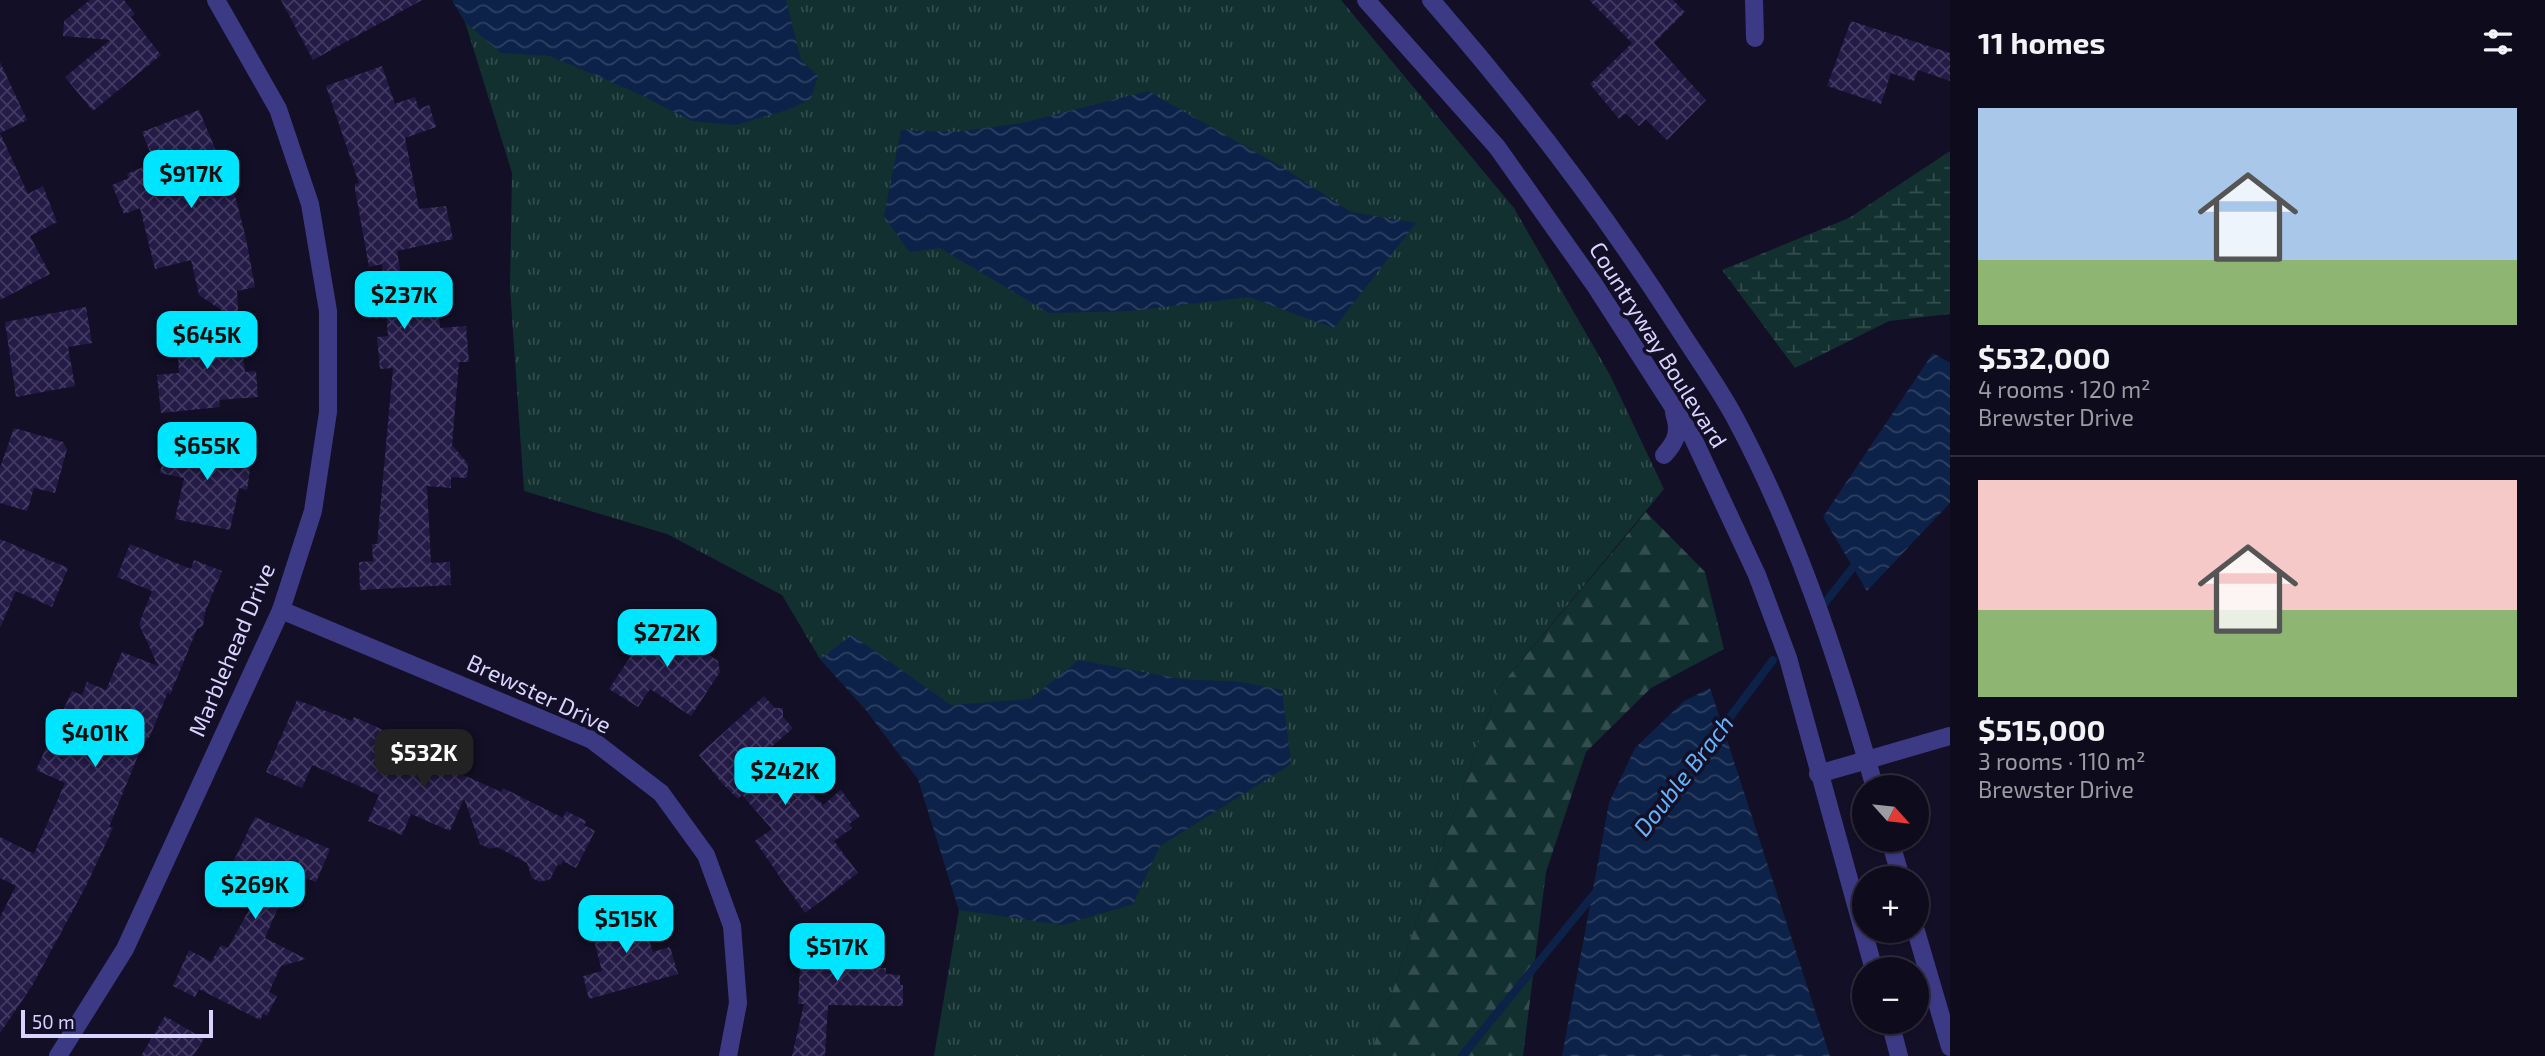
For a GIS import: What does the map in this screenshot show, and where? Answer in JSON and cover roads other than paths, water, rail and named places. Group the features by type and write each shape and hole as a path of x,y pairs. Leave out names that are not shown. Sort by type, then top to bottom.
{"street":[{"name":"Marblehead Drive","path":"58,1056 125,949 281,610 313,511 328,412 328,311 310,204 278,109 216,0"},
{"name":"Countryway Boulevard","path":"1432,0 1576,177 1633,257 1734,415 1800,557 1832,643 1871,775"},
{"path":"1754,0 1755,38"},
{"name":"Countryway Boulevard","path":"1376,3 1497,147 1594,284 1693,438 1757,575 1788,658 1870,957"},
{"path":"1664,455 1674,445 1678,434 1672,406"},
{"name":"Brewster Drive","path":"281,610 592,740 661,793 706,855 732,926 738,1003 728,1056"},
{"path":"1818,774 1950,736"},
{"path":"1920,943 1950,1047"},
{"path":"1893,1034 1899,1056"}],"water":[{"path":"452,0 786,0 801,60 818,76 811,99 787,110 735,125 692,121 639,94 550,56 501,53 465,22"},
{"path":"1148,91 1282,167 1351,212 1416,223 1334,328 1249,297 1130,311 1049,313 940,248 909,252 884,216 901,130 957,132 1022,123"},
{"path":"1933,353 1950,363 1950,503 1867,591 1823,517"},
{"path":"852,635 951,705 1030,699 1079,660 1181,679 1241,682 1282,690 1291,764 1160,846 1133,904 1063,925 959,910 918,779 866,710 820,659"},
{"path":"1710,688 1830,1056 1562,1056 1609,803 1635,748 1684,701"}],"waterway":[{"path":"1824,604 1858,561"},
{"name":"Double Brach","path":"1718,733 1773,660"},
{"path":"1462,1056 1599,888"}]}
